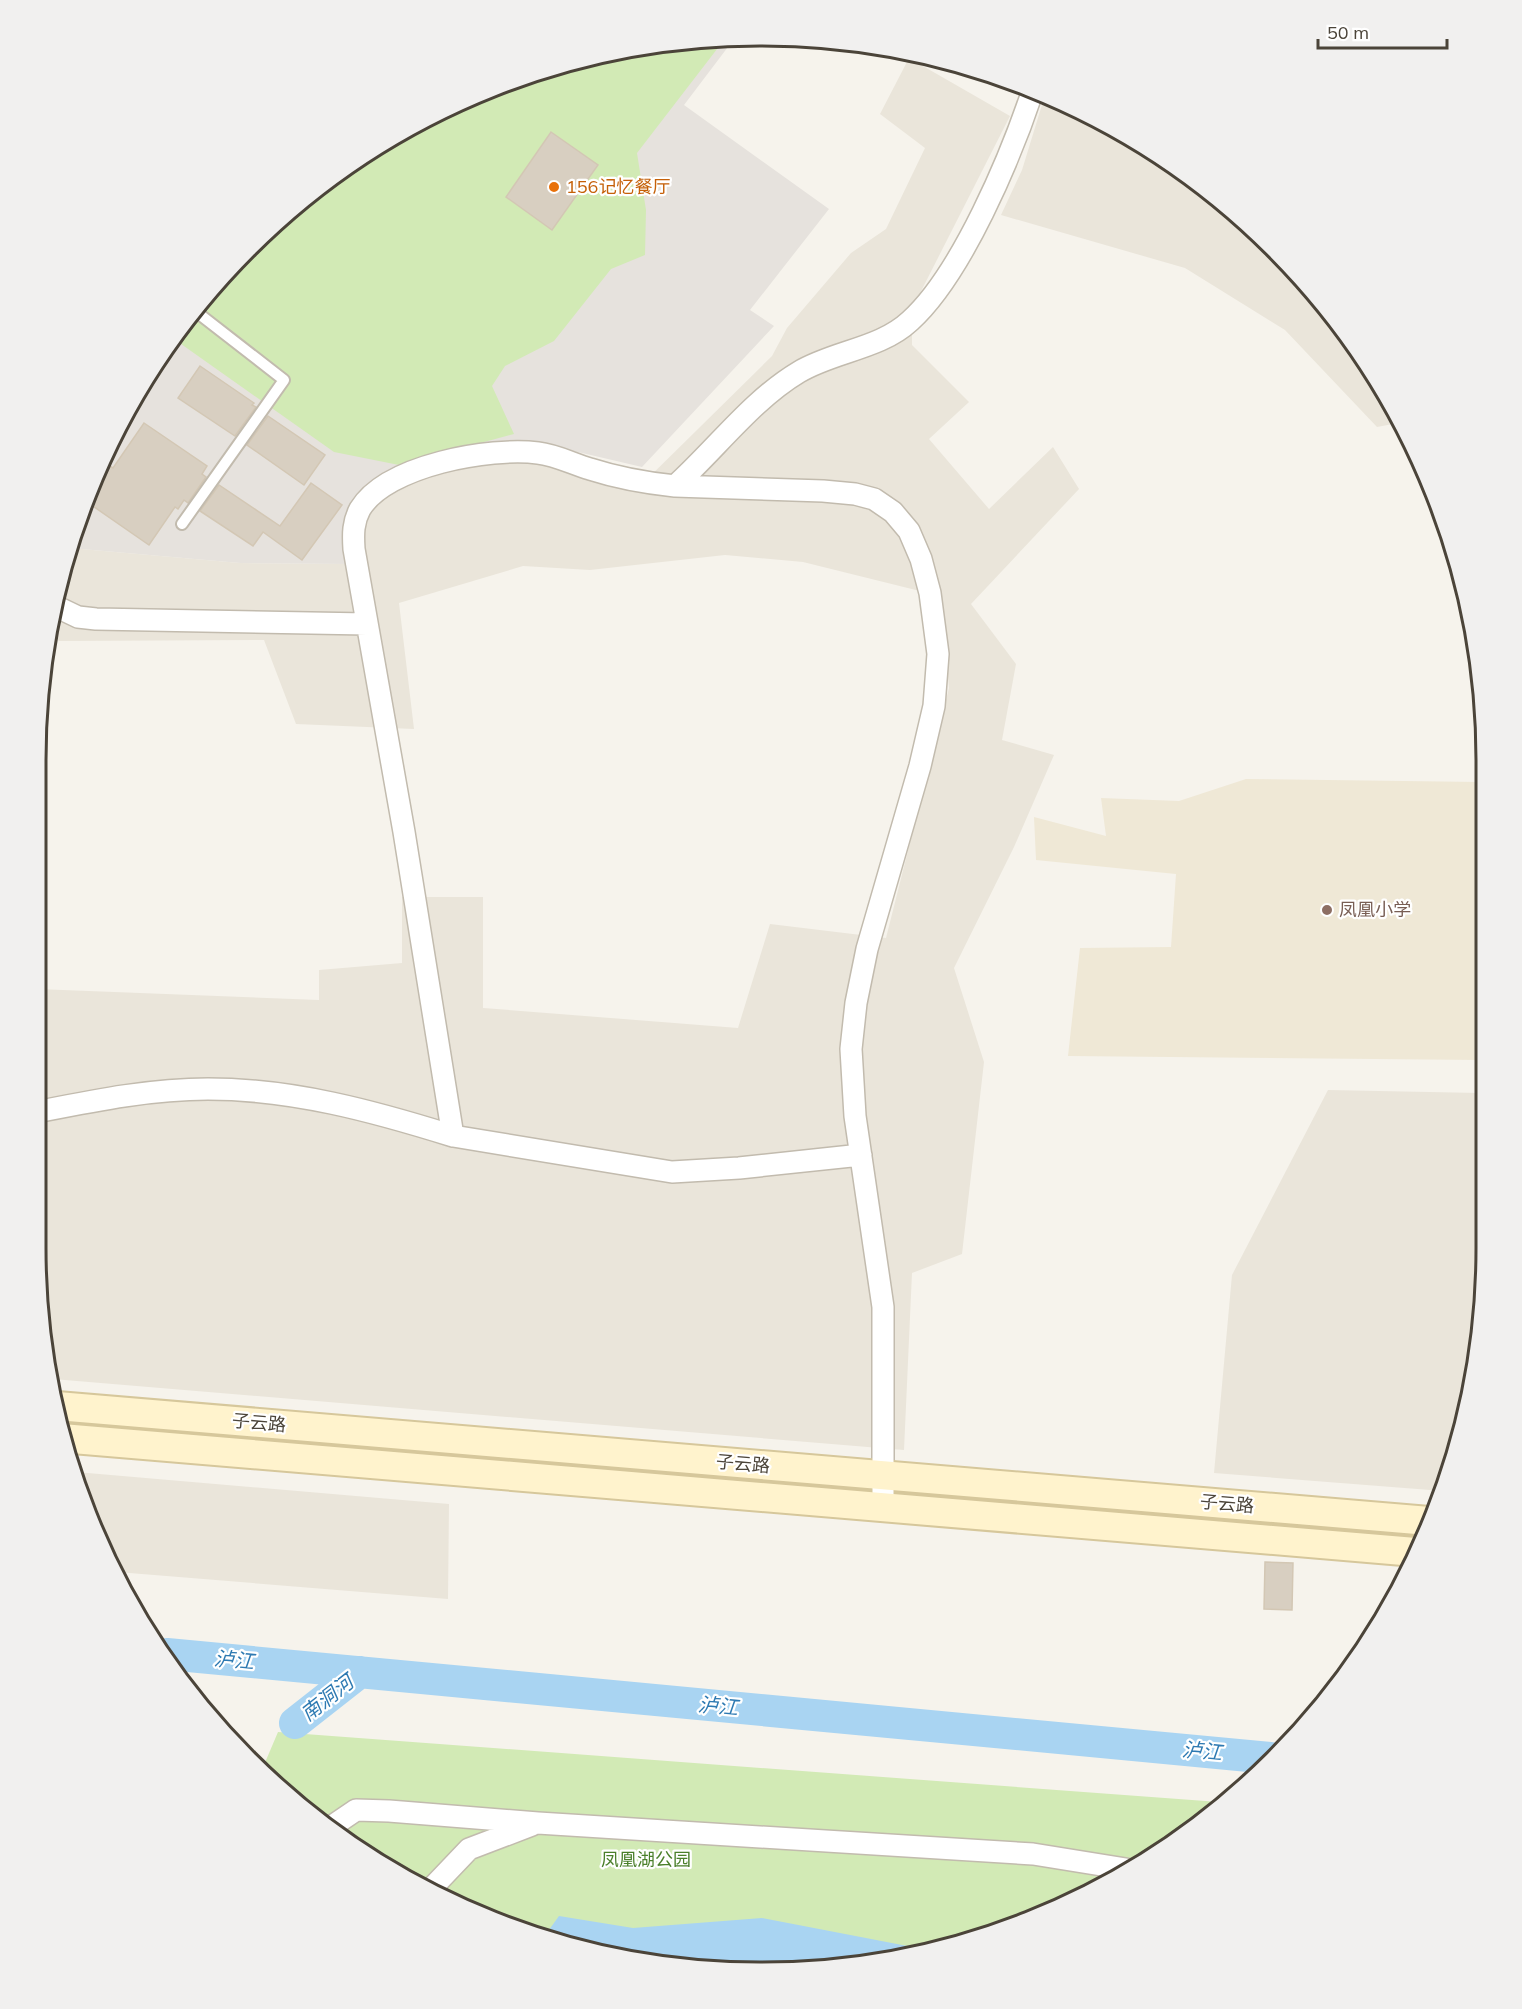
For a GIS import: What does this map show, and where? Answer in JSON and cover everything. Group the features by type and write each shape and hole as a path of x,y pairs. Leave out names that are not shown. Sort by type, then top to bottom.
{"main road":[{"name":"子云路","path":"65,1407 1421,1520"},
{"name":"子云路","path":"73,1439 1408,1551"}],"street":[{"path":"675,486 783,383 814,364 887,337 919,313 941,283 985,205 1014,144 1030,99"},
{"path":"453,1136 404,832 354,549 355,519 369,498 395,480 468,457 520,451 550,456 619,477 675,486 823,491 874,499 893,512 915,544 925,573 935,625 937,681 929,730 873,927 856,1003 851,1048 852,1080 861,1155 883,1307 883,1507"},
{"path":"63,610 78,617 96,619 367,624"},
{"path":"46,1110 145,1093 234,1089 290,1095 342,1105 453,1136 672,1172 739,1168 861,1155"},
{"path":"337,1823 356,1810 1034,1854 1117,1868"},
{"path":"436,1884 469,1849 538,1823"}],"lane":[{"path":"182,524 284,380 202,316"}],"shaded area":[{"path":"728,47 684,105 829,209 750,310 774,326 642,467 531,441 502,444 381,481 350,564 240,563 79,549 101,488 120,445 142,404 194,326 256,256 290,224 364,167 429,129 550,78 576,71 622,60"},
{"path":"907,62 921,65 1010,116 912,309 912,345 969,402 929,439 989,509 1053,447 1079,489 971,604 1016,664 1002,740 1054,755 1014,847 954,968 984,1062 962,1254 912,1273 904,1450 59,1379 48,1295 46,1248 46,989 319,1000 319,970 402,963 402,897 483,897 483,1008 738,1028 770,924 886,938 949,688 940,596 803,562 725,555 590,570 523,566 399,603 414,729 296,724 264,640 57,640 79,549 240,563 349,564 361,522 386,491 452,466 533,458 634,492 772,356 787,328 851,253 886,229 925,148 880,114"},
{"path":"1042,105 1118,142 1158,167 1232,224 1298,290 1355,364 1391,424 1377,427 1285,330 1185,268 1001,215 1022,170"},
{"name":"凤凰小学","path":"1246,779 1476,782 1476,1060 1068,1056 1080,948 1171,947 1176,874 1036,860 1034,817 1106,836 1101,798 1179,801"},
{"path":"1328,1090 1476,1093 1474,1295 1462,1387 1433,1490 1214,1473 1232,1275"},
{"path":"82,1473 449,1504 448,1599 125,1573"}],"green space":[{"path":"718,48 637,153 646,210 645,255 611,269 554,341 505,366 492,386 514,434 399,465 334,452 181,344 224,290 256,256 326,194 404,142 445,120 531,84 576,71 622,60"},
{"name":"凤凰湖公园","path":"278,1732 1212,1801 1158,1842 1118,1867 1077,1889 991,1925 900,1949 854,1956 808,1961 714,1961 622,1949 576,1938 531,1925 445,1889 364,1842 326,1815 265,1762"}],"water":[{"path":"559,1916 633,1928 762,1918 910,1947 808,1961 714,1961 622,1949 549,1930"}],"building":[{"path":"551,132 598,165 552,230 506,197"},
{"path":"200,366 254,403 252,405 256,407 235,436 178,398"},
{"path":"268,416 325,455 304,485 247,445"},
{"path":"144,423 207,466 202,474 206,477 188,503 184,500 178,509 175,507 149,545 94,507 110,466 113,468"},
{"path":"311,483 342,505 302,560 263,532 253,546 200,511 219,485 280,526"},
{"path":"1265,1562 1293,1563 1292,1610 1264,1609"}],"waterway":[{"name":"泸江","path":"174,1655 1262,1757"},
{"name":"南洞河","path":"295,1723 360,1672"}],"place":[{"name":"156记忆餐厅","path":"554,187"},
{"name":"凤凰小学","path":"1327,910"}]}
